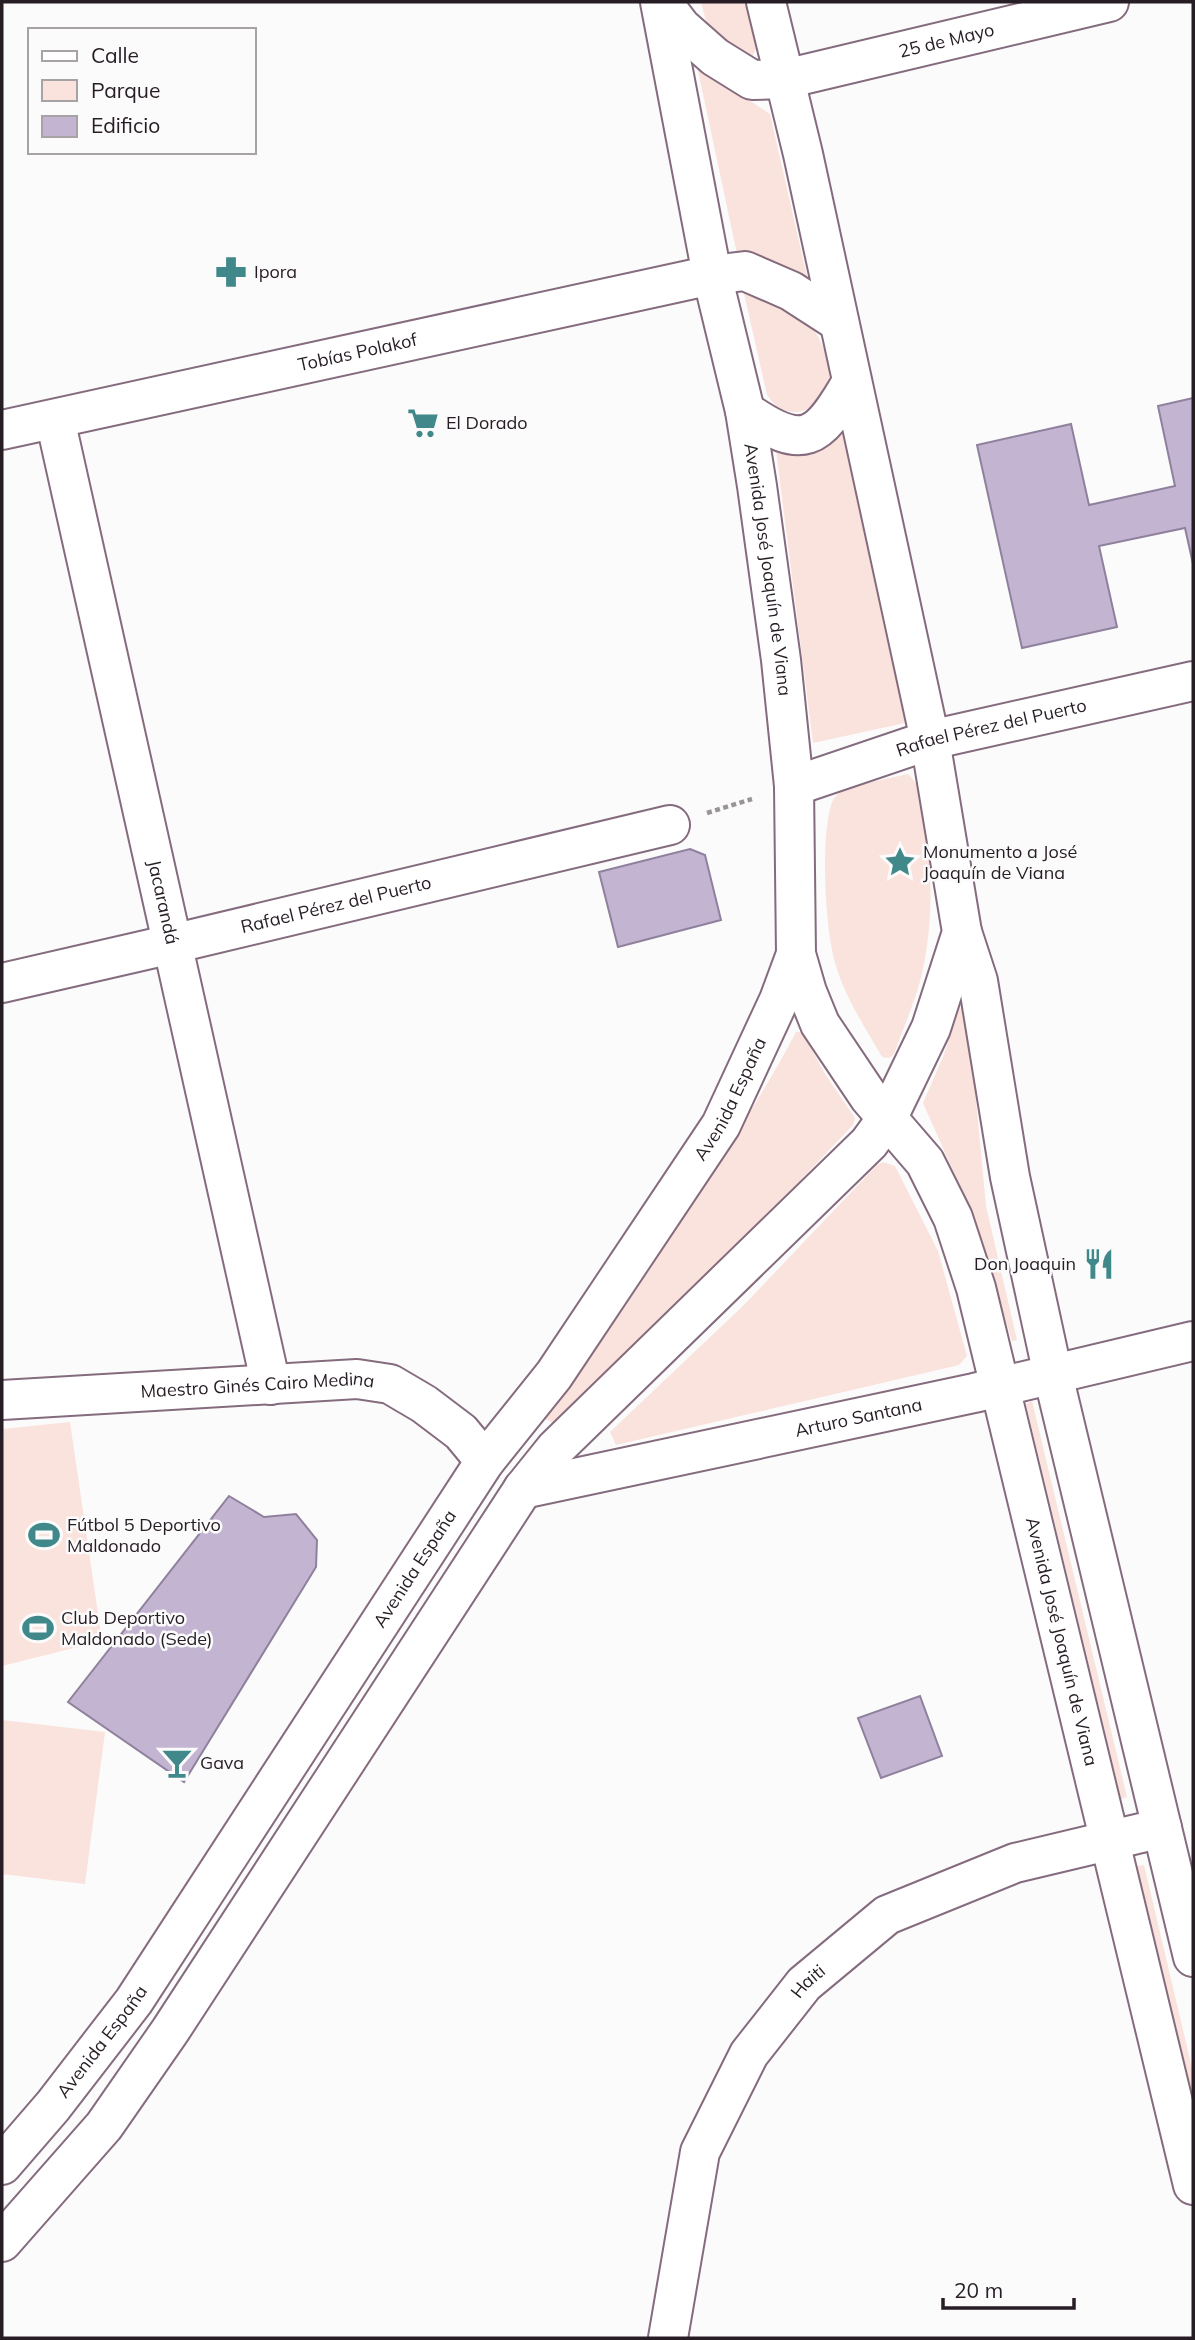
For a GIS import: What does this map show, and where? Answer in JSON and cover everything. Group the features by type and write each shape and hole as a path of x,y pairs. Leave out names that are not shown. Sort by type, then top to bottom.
{"main road":[{"name":"25 de Mayo","path":"661,2 681,27 715,57 752,80 785,79 1109,2"},
{"name":"Avenida José Joaquín de Viana","path":"661,2 712,275 745,411 781,660 794,786 796,954 820,1024 869,1097 925,1162 953,1218 976,1288 1193,2185"},
{"path":"766,2 930,740 962,932 978,981 1010,1177 1052,1375 1193,1957"},
{"name":"Tobías Polakof","path":"2,430 712,275 745,271 791,291 839,322"},
{"path":"745,411 768,426 795,435 811,434 825,424 851,383"},
{"name":"Jacarandá","path":"55,419 271,1385"},
{"name":"Rafael Pérez del Puerto","path":"794,786 930,740 1193,681"},
{"name":"Rafael Pérez del Puerto","path":"2,983 670,825"},
{"path":"2,2242 104,2126 134,2084 523,1489 556,1448 869,1143 888,1117 931,1028 962,932"},
{"name":"Avenida España","path":"2,2165 53,2106 134,2001 485,1461 554,1375 720,1125 779,1000 796,954"},
{"name":"Arturo Santana","path":"523,1489 1000,1387 1193,1341"},
{"name":"Maestro Ginés Cairo Medina","path":"2,1400 357,1379 390,1384 424,1404 461,1432 485,1461"},
{"name":"Haiti","path":"668,2338 700,2152 749,2054 804,1984 887,1915 1015,1863 1162,1828"}],"path":[{"path":"670,825 794,786"}],"green space":[{"path":"701,2 746,2 756,49 752,57 744,59 709,32"},
{"path":"697,66 770,114 808,281 737,254"},
{"path":"743,289 806,320 823,347 829,372 827,388 817,402 804,411 787,411 778,407 767,395"},
{"path":"842,432 905,723 813,743 776,450 779,448 797,455 811,455 824,447 837,433"},
{"path":"908,774 919,790 922,802 929,861 930,920 918,988 894,1054 889,1058 882,1057 863,1024 845,990 832,951 825,865 827,825 831,805 845,788"},
{"path":"967,1005 986,1206 1017,1340 1012,1341 974,1218 923,1103 943,1057 959,1009"},
{"path":"796,1032 802,1032 825,1074 853,1115 853,1125 733,1251 553,1423 543,1418 586,1363 645,1277 750,1111"},
{"path":"883,1162 895,1166 938,1251 967,1356 959,1365 616,1445 610,1432 745,1304 877,1165"},
{"path":"1032,1401 1127,1797 1121,1799 1026,1404"},
{"name":"Fútbol 5 Deportivo Maldonado","path":"70,1422 102,1641 2,1666 2,1429"},
{"path":"2,1720 105,1732 85,1884 2,1874"},
{"path":"1144,1865 1193,2072 1193,2114 1137,1866"}],"building":[{"path":"1193,398 1193,564 1185,528 1099,546 1117,627 1022,648 977,445 1071,424 1089,505 1175,486 1158,406"},
{"path":"690,849 705,855 721,920 618,947 599,872"},
{"path":"229,1496 264,1517 296,1514 317,1540 316,1567 184,1782 68,1702"},
{"path":"920,1696 942,1756 881,1778 858,1718"}],"place":[{"name":"Ipora","path":"231,272"},
{"name":"El Dorado","path":"423,423"},
{"name":"Monumento a José Joaquín de Viana","path":"900,862"},
{"name":"Don Joaquin","path":"1099,1264"},
{"name":"Fútbol 5 Deportivo Maldonado","path":"44,1535"},
{"name":"Club Deportivo Maldonado (Sede)","path":"38,1628"},
{"name":"Gava","path":"177,1763"}]}
